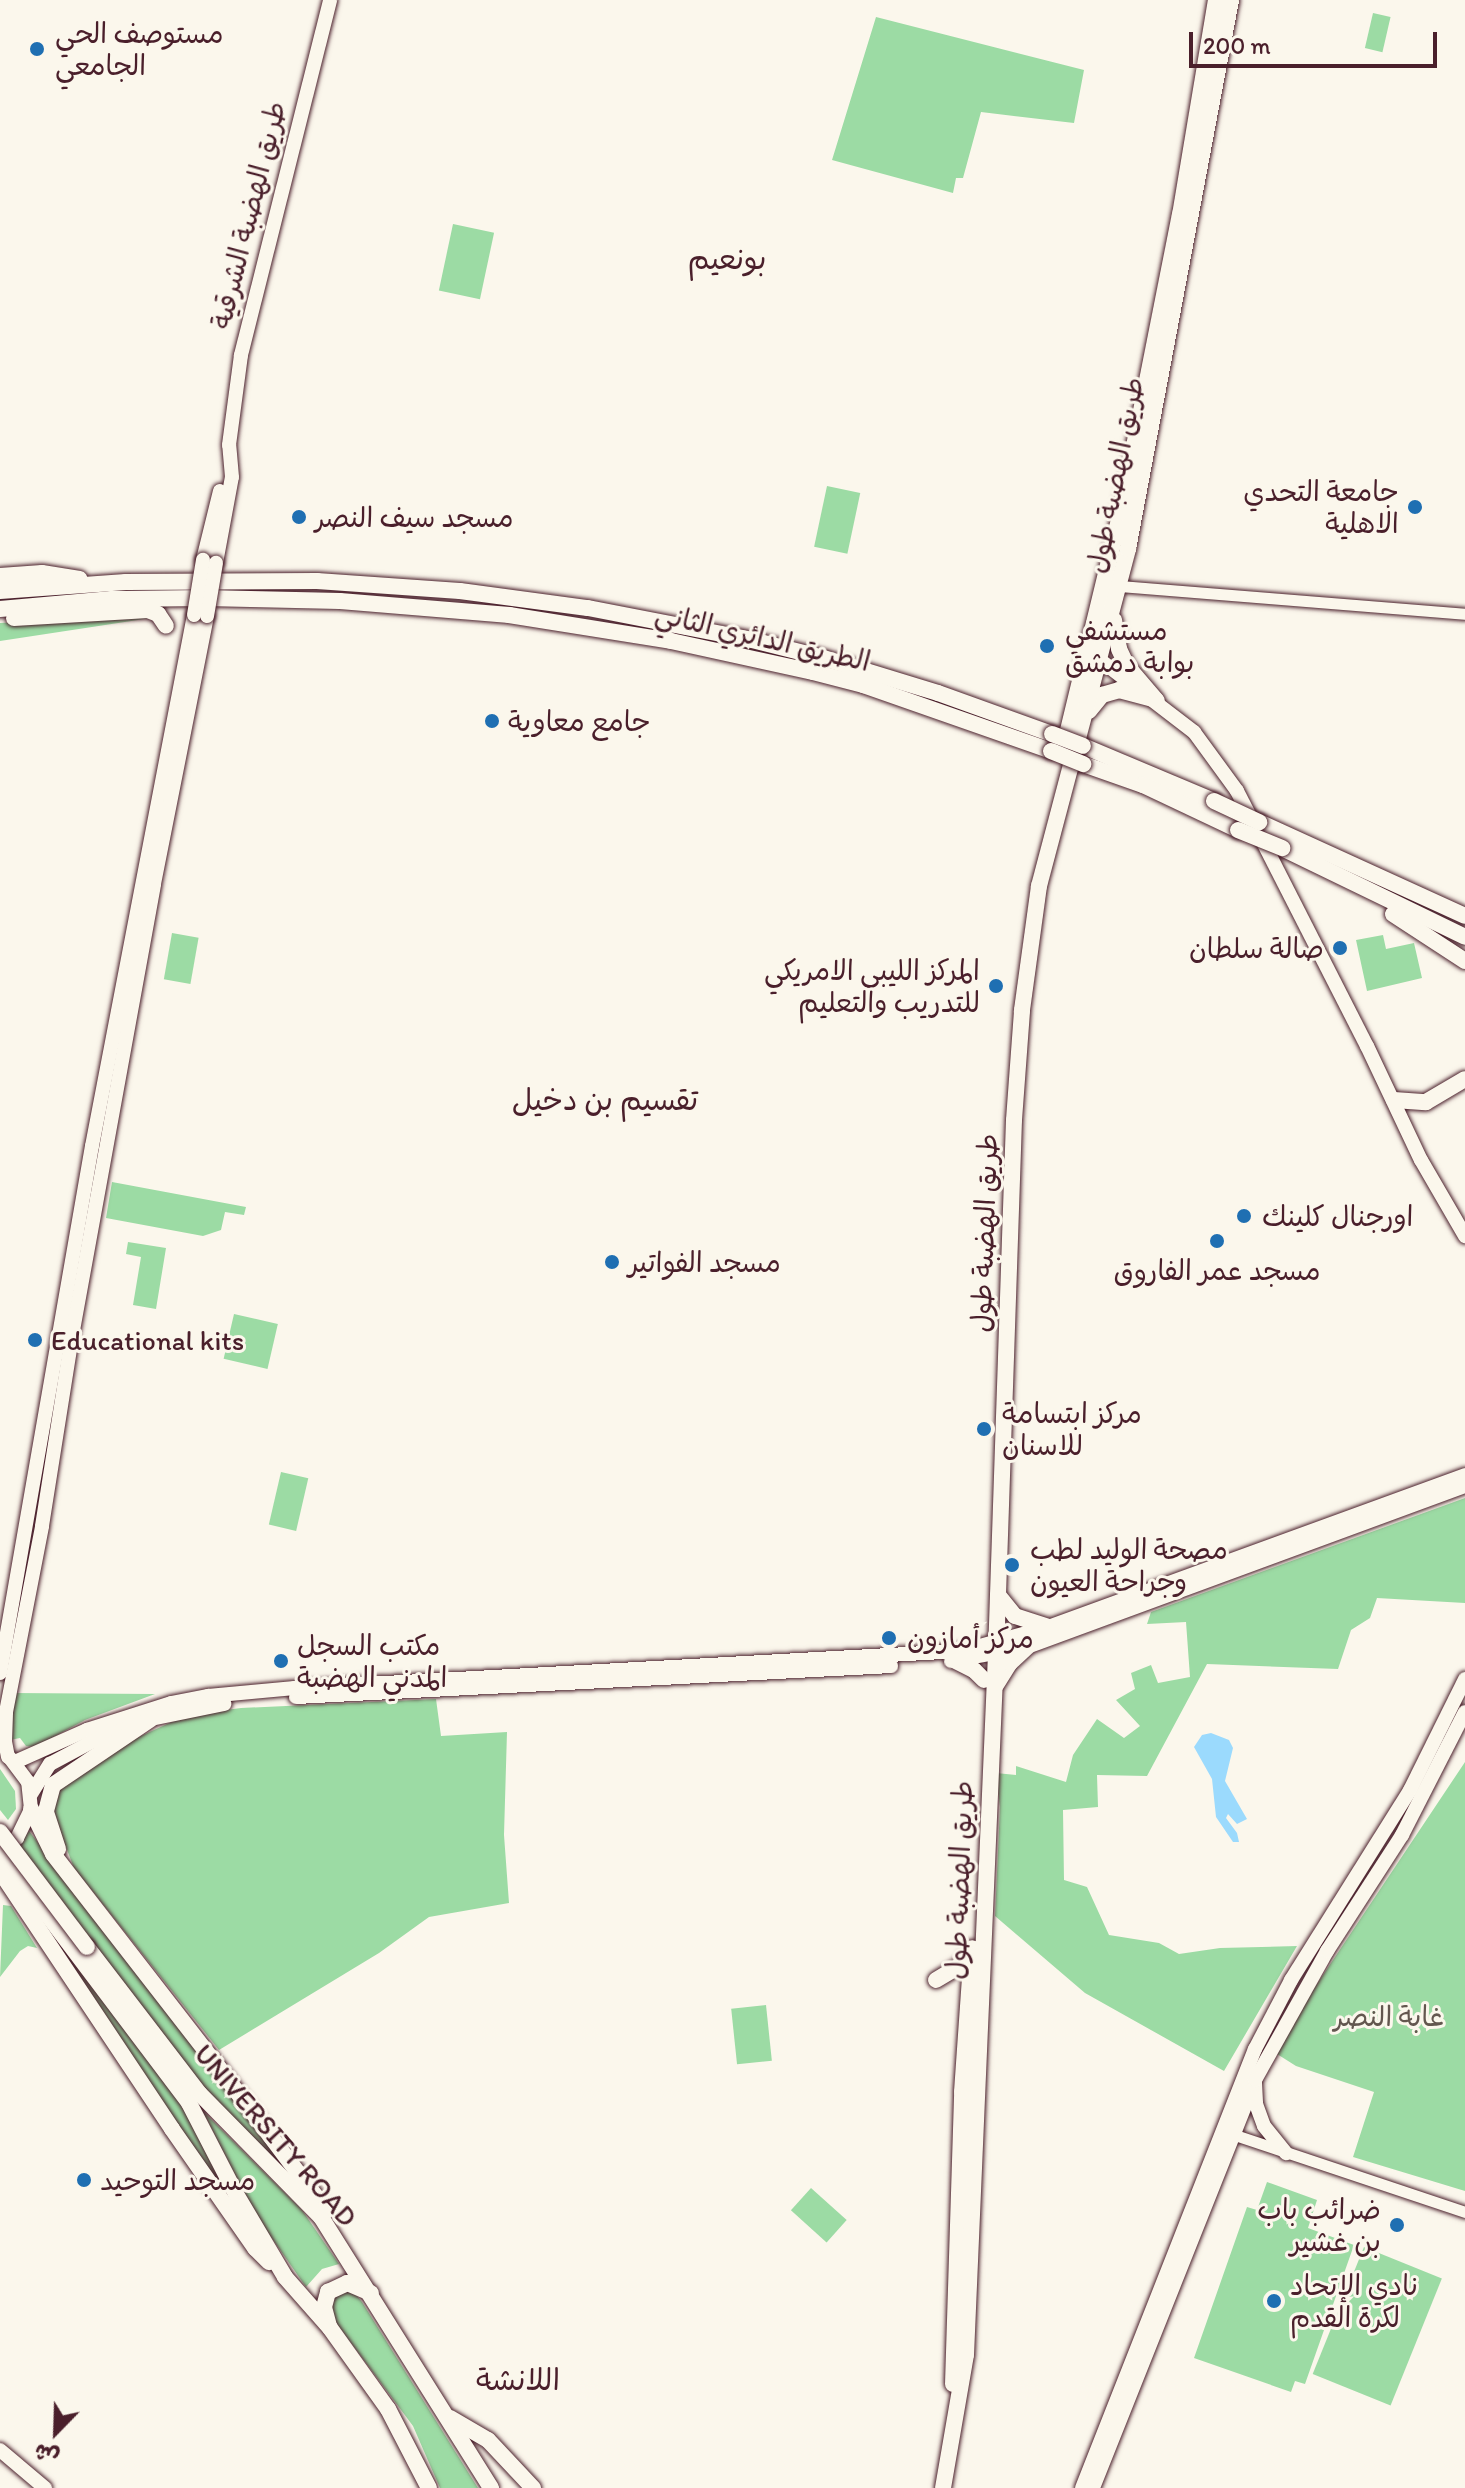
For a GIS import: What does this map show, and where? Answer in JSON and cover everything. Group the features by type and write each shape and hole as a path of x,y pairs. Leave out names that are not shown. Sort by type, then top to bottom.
{"highway":[{"name":"طريق الهضبة طول","path":"991,1650 998,1595 1014,1120 1022,1010 1039,886 1082,721 1180,215 1216,0"},
{"name":"طريق الهضبة طول","path":"943,2488 966,2355 1006,1115 1013,1026 1034,884 1094,656 1119,586 1188,247 1231,0"},
{"path":"0,576 42,573 97,584"},
{"name":"الطريق الدائري الثاني","path":"0,591 97,584 317,581 460,591 588,608 820,657 938,693 1052,734 1259,822 1465,916"},
{"name":"الطريق الدائري الثاني","path":"0,609 112,599 340,601 509,615 671,641 813,672 877,690 1143,785 1344,877 1465,937"},
{"path":"1113,608 1119,649 1138,681 1157,701"},
{"path":"0,618 148,610 158,614 166,626"},
{"path":"1082,721 1094,703 1109,692 1119,690 1157,701"},
{"path":"1344,877 1465,961"},
{"path":"1402,1117 1465,1079"},
{"path":"1394,1100 1426,1102"},
{"path":"998,1595 1015,1616 1048,1627"},
{"path":"956,1661 990,1683 1027,1647"},
{"name":"طريق الهضبة طول","path":"933,2488 953,2396 962,2092 990,1683"},
{"path":"76,1886 51,1831 46,1803 48,1793 63,1775 151,1719"},
{"path":"31,1801 40,1833 76,1886 323,2206 325,2213 321,2217"},
{"name":"UNIVERSITY ROAD","path":"0,1832 189,2103 285,2277 330,2328 388,2409 429,2488"},
{"name":"UNIVERSITY ROAD","path":"0,1851 200,2094 321,2217 491,2488"},
{"path":"0,1871 255,2248 285,2277"},
{"path":"0,1902 23,1907"},
{"path":"936,1980 961,1965 972,1949"},
{"path":"330,2328 324,2307 328,2292 347,2283 371,2293"},
{"path":"449,2418 488,2440 533,2488"},
{"path":"419,2471 420,2488"}],"main road":[{"name":"طريق الهضبة الشرقية","path":"200,615 230,452 241,355 330,0"},
{"path":"0,1673 92,1146 200,615"},
{"path":"31,1801 8,1757 6,1712 42,1526 72,1336 200,615"},
{"path":"1094,656 1194,732 1237,791 1394,1100 1421,1160 1465,1236"},
{"path":"8,1757 171,1703 296,1692 1027,1647 1124,1606 1465,1475"},
{"path":"0,1851 17,1838 31,1801 55,1760 151,1719 211,1705 296,1692 956,1661 1048,1627 1124,1606 1465,1486"},
{"path":"1093,2488 1226,2132 1327,1951 1402,1835 1452,1725 1465,1679"},
{"path":"1082,2488 1274,2011 1452,1725 1465,1712"},
{"path":"1388,1826 1402,1835"},
{"path":"1255,2080 1256,2104 1264,2126 1286,2153"},
{"path":"0,2450 45,2488"},
{"path":"0,2461 33,2488"}],"street":[{"path":"1119,586 1465,614"},
{"path":"1226,2132 1465,2212"}],"green space":[{"path":"1373,13 1391,17 1382,52 1365,48"},
{"path":"876,17 1084,70 1074,123 981,112 963,178 956,178 953,193 832,160"},
{"path":"453,224 494,233 480,299 439,291"},
{"path":"827,486 860,493 847,554 814,547"},
{"path":"151,618 0,641 0,623"},
{"path":"172,933 199,938 190,984 164,979"},
{"path":"1383,935 1386,949 1414,943 1422,978 1367,991 1356,940"},
{"path":"112,1182 246,1207 244,1215 225,1212 221,1230 203,1236 106,1218"},
{"path":"128,1242 166,1248 156,1309 133,1305 141,1257 126,1254"},
{"path":"234,1314 278,1324 267,1369 224,1359"},
{"path":"281,1472 308,1478 296,1531 269,1525"},
{"path":"1465,1498 1465,1603 1377,1598 1370,1618 1351,1630 1338,1669 1207,1664 1147,1776 1097,1775 1098,1807 1063,1810 1064,1880 1087,1887 1109,1935 1159,1943 1179,1954 1220,1948 1297,1946 1224,2071 1085,1993 995,1916 1000,1807 996,1773 1016,1775 1016,1766 1066,1782 1073,1755 1097,1719 1124,1738 1140,1726 1116,1700 1135,1689 1131,1673 1151,1665 1158,1683 1190,1677 1186,1622 1147,1624 1151,1612"},
{"path":"13,1693 155,1694 85,1720 35,1747 26,1746 20,1738 10,1740"},
{"path":"436,1699 441,1736 507,1732 504,1835 509,1903 429,1917 379,1953 219,2050 74,1868 51,1808 61,1786 132,1740 187,1715 241,1708"},
{"name":"غابة النصر","path":"1465,1762 1465,2191 1353,2157 1374,2092 1296,2066 1277,2054 1309,1996"},
{"path":"0,1769 15,1791 16,1809 8,1820 0,1810"},
{"path":"29,1831 174,2016 300,2188 200,2088 18,1845"},
{"path":"0,1862 182,2101 255,2239"},
{"path":"3,1905 11,1906 37,1948 28,1946 20,1951 0,1977"},
{"path":"766,2005 772,2061 737,2064 731,2009"},
{"path":"202,2110 302,2210 339,2264 322,2269 306,2287 257,2217"},
{"path":"1267,2182 1317,2200 1308,2228 1354,2245 1305,2384 1295,2381 1291,2392 1194,2358 1247,2207 1257,2210"},
{"path":"811,2188 847,2220 827,2242 791,2210"},
{"path":"1364,2247 1442,2278 1391,2405 1313,2374"},
{"path":"343,2291 353,2291 362,2302 478,2488 440,2488 413,2426 331,2316 333,2296"}],"water":[{"path":"1211,1733 1229,1740 1233,1748 1225,1781 1247,1819 1237,1824 1228,1814 1226,1818 1237,1833 1239,1842 1233,1842 1216,1817 1212,1779 1194,1747 1202,1735"}],"place":[{"name":"مستوصف الحي الجامعي","path":"37,49"},
{"name":"جامعة التحدي الاهلية","path":"1415,507"},
{"name":"مسجد سيف النصر","path":"299,517"},
{"name":"مستشفي بوابة دمشق","path":"1047,646"},
{"name":"جامع معاوية","path":"492,721"},
{"name":"صالة سلطان","path":"1340,948"},
{"name":"المركز الليبي الامريكي للتدريب والتعليم","path":"996,986"},
{"name":"اورجنال كلينك","path":"1244,1216"},
{"name":"مسجد عمر الفاروق","path":"1217,1241"},
{"name":"مسجد الفواتير","path":"612,1262"},
{"name":"Educational kits","path":"35,1340"},
{"name":"مركز ابتسامة للاسنان","path":"984,1429"},
{"name":"مصحة الوليد لطب وجراحة العيون","path":"1012,1565"},
{"name":"مركز أمازون","path":"889,1638"},
{"name":"مكتب السجل المدني الهضبة","path":"281,1661"},
{"name":"مسجد التوحيد","path":"84,2180"},
{"name":"ضرائب باب بن غشير","path":"1397,2225"},
{"name":"نادي الإتحاد لكرة القدم","path":"1274,2301"}],"district":[{"name":"بونعيم","path":"727,259"},
{"name":"تقسيم بن دخيل","path":"605,1100"},
{"name":"اللانشة","path":"518,2380"}]}
